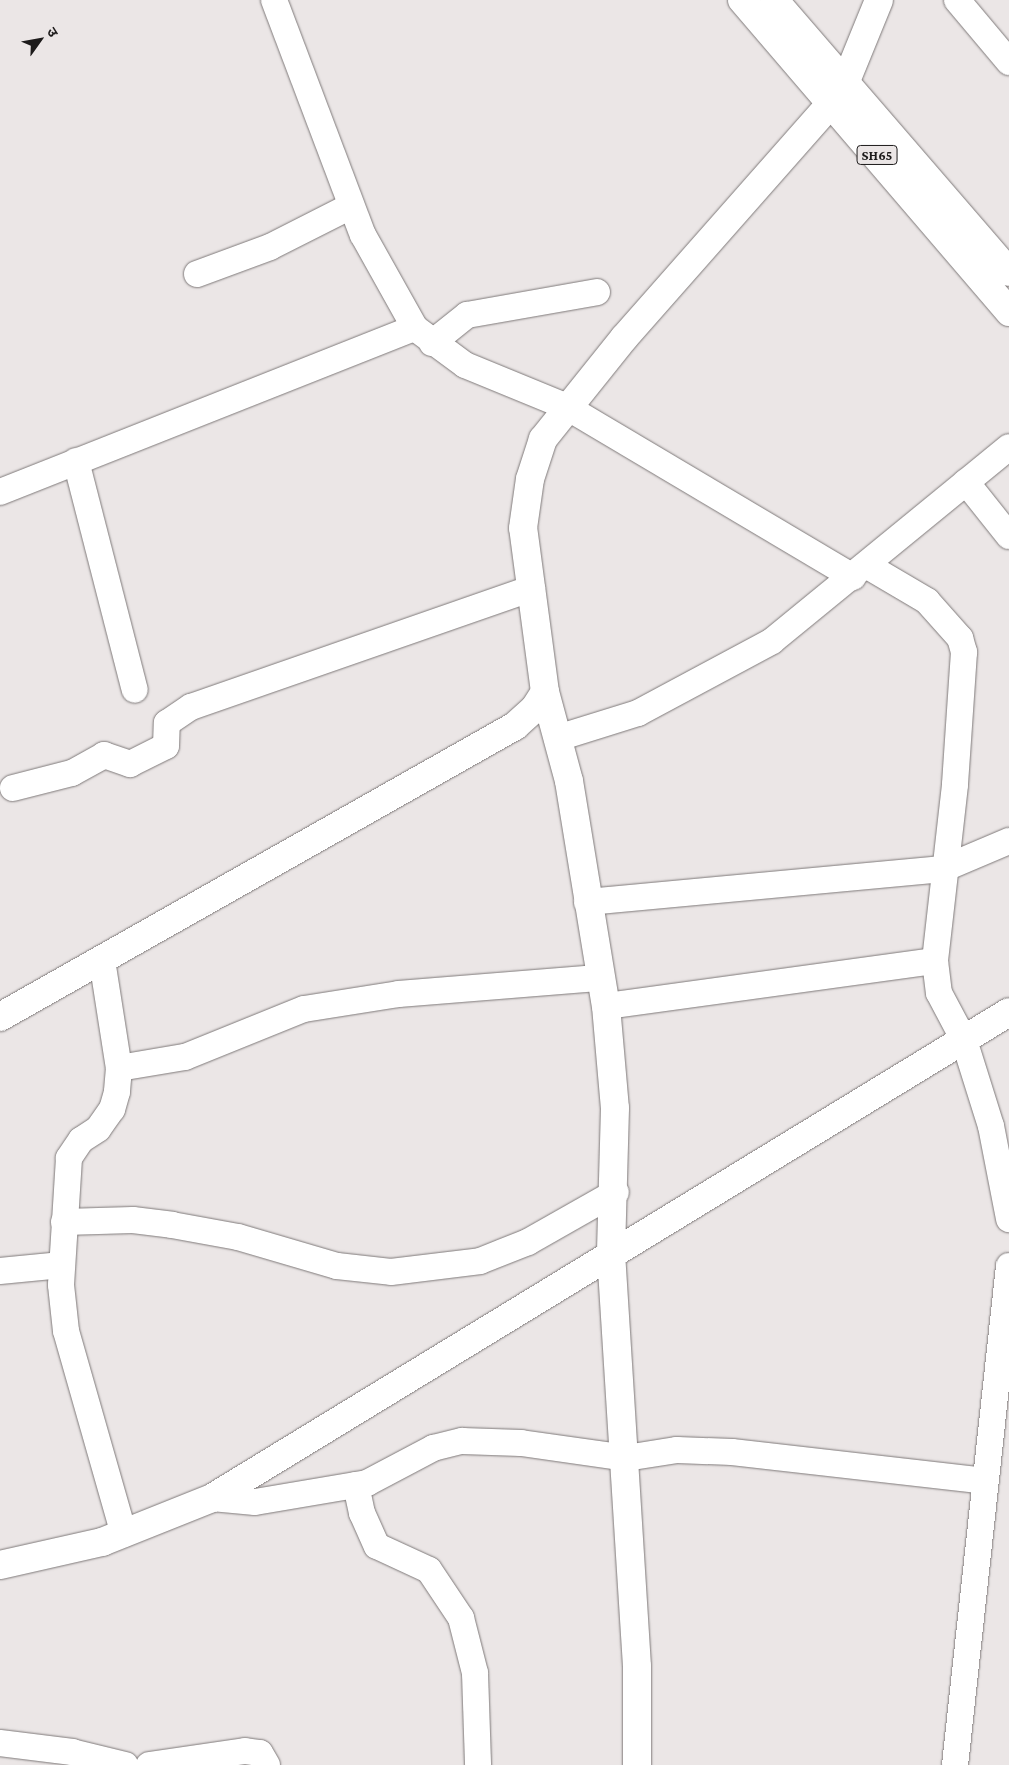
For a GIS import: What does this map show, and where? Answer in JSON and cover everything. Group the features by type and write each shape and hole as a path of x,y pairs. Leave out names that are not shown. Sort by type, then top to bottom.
{"street":[{"path":"274,0 363,235 424,335 465,365 565,406 860,571 927,601 960,638 964,652 955,785 943,869 935,961 939,993 964,1040 991,1126 1009,1219"},
{"name":"SH65","path":"742,0 839,92 1009,272"},
{"name":"SH65","path":"774,0 839,92 1009,312"},
{"path":"637,1765 637,1667 626,1458 611,1253 616,1192 606,1006 587,902 561,737 545,692 523,528 530,479 543,439 565,406 839,92 879,0"},
{"path":"957,0 1009,62"},
{"path":"197,274 270,247 352,206"},
{"path":"0,492 76,461 424,335 467,315 597,292"},
{"path":"561,737 638,713 687,689 772,640 860,571 1009,447"},
{"path":"76,461 135,690"},
{"path":"966,482 1009,536"},
{"path":"13,788 72,773 104,755 130,764 166,746 167,723 191,707 532,588"},
{"path":"0,1017 515,726 545,692"},
{"path":"587,902 943,869 1009,841"},
{"path":"102,960 120,1068 112,1109 69,1158 62,1265 66,1331 124,1534"},
{"path":"606,1006 935,961"},
{"path":"120,1068 185,1057 313,1007 399,994 600,978"},
{"path":"0,1565 124,1534 212,1498 1009,1012"},
{"path":"64,1222 133,1220 172,1225 238,1236 337,1266 391,1272 480,1261 528,1242 616,1192"},
{"path":"0,1270 62,1265"},
{"path":"955,1765 984,1481 1009,1266"},
{"path":"212,1498 255,1502 356,1485 388,1475 433,1448 462,1441 521,1444 626,1458 677,1450 732,1452 984,1481"},
{"path":"356,1485 362,1513 377,1546 429,1570 461,1618 475,1673 478,1765"},
{"path":"0,1743 72,1752 125,1765"},
{"path":"149,1765 245,1751 260,1753 267,1765"}]}
